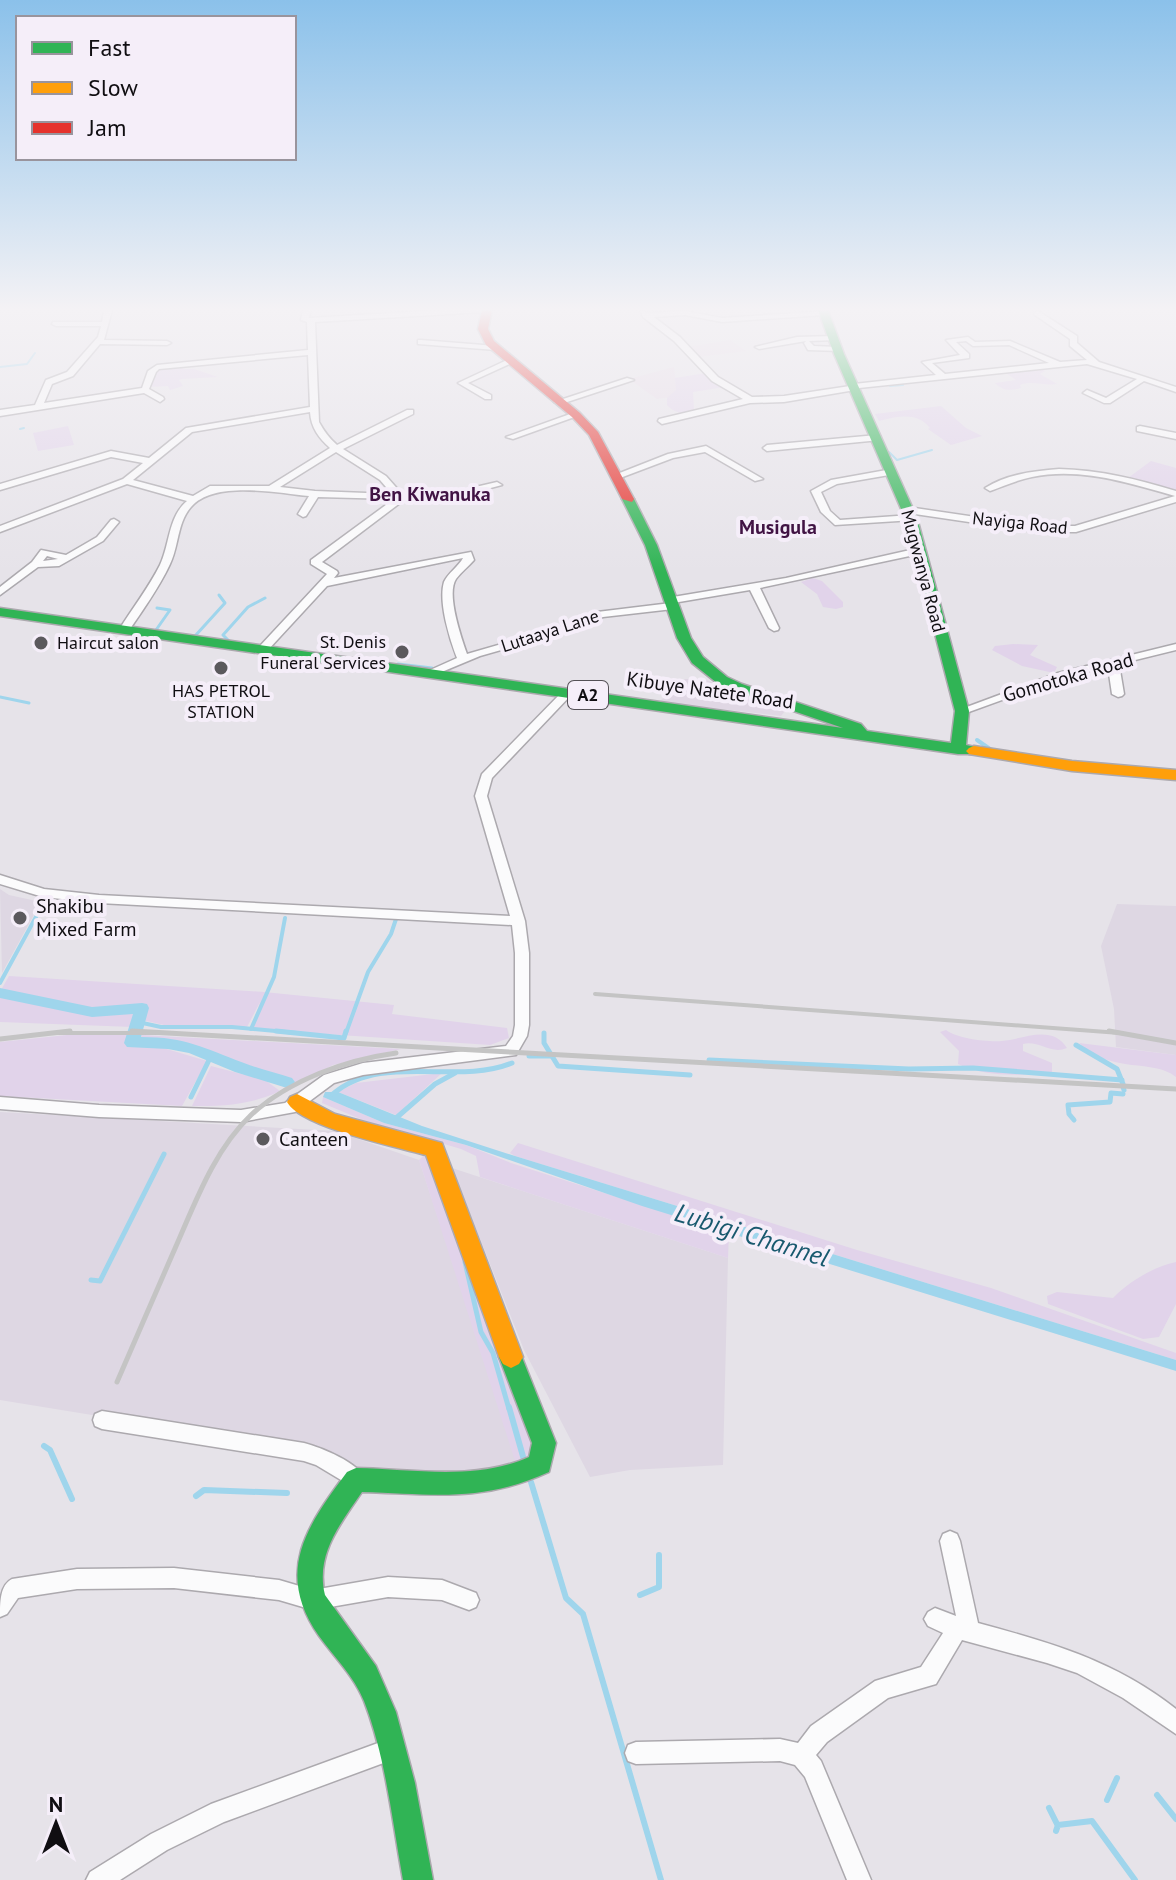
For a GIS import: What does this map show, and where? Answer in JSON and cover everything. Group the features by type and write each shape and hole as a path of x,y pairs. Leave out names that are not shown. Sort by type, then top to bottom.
{"street":[{"path":"39,405 42,398"},
{"path":"0,413 90,398"},
{"path":"315,398 318,430 399,495"},
{"path":"553,398 576,415 597,438 661,567 691,650 708,671 749,692 856,727 860,730 856,733"},
{"path":"558,402 572,398"},
{"path":"746,398 750,400"},
{"path":"662,421 750,400 791,398"},
{"name":"Mugwanya Road","path":"860,398 909,514 962,711 958,749"},
{"path":"0,529 126,481 189,430 315,409"},
{"path":"271,489 337,448 410,412"},
{"path":"510,437 576,415"},
{"path":"1140,429 1176,436"},
{"path":"767,448 877,438"},
{"path":"617,476 671,456 706,449 758,479"},
{"path":"0,487 116,453 150,461"},
{"path":"990,488 1009,480 1073,470 1117,477 1176,497"},
{"name":"Nayiga Road","path":"892,472 834,482 816,491 826,512 838,523 909,514 1036,529 1076,529 1143,511 1176,497"},
{"path":"126,481 192,499"},
{"path":"124,630 166,563 175,528 192,499 213,489 444,498 497,485"},
{"path":"303,514 315,494"},
{"path":"263,649 333,572 315,562 397,502 399,495"},
{"path":"0,592 36,564 58,563 67,559 104,536 114,522"},
{"name":"Lutaaya Lane","path":"432,673 463,658 571,627 601,614 754,587 919,551"},
{"path":"325,583 467,554 469,560 451,580 447,590 455,639 463,658"},
{"path":"754,587 774,628"},
{"name":"Kibuye Natete Road","path":"0,612 1072,766 1176,775"},
{"name":"Gomotoka Road","path":"962,711 1034,684 1176,647"},
{"path":"1113,662 1118,694"},
{"path":"0,1103 99,1111 241,1116 278,1112 329,1079 363,1069 511,1051 520,1036 523,1014 522,953 518,921 483,802 482,787 486,777 568,692"},
{"path":"0,879 43,893 99,899 518,921"},
{"path":"102,1420 304,1452 321,1457 356,1480 451,1484 516,1476 540,1464 544,1443 444,1181 435,1149 329,1120 297,1102"},
{"path":"356,1480 326,1524 316,1547 309,1579 313,1600 364,1669 373,1688 418,1880"},
{"path":"802,1755 819,1734 883,1689 928,1676 964,1631 950,1541"},
{"path":"0,1607 12,1589 108,1578 203,1579 279,1590 313,1600 388,1587 442,1590 469,1600"},
{"path":"935,1619 964,1631 1049,1653 1096,1671 1139,1693 1176,1723"},
{"path":"98,1880 159,1842 219,1812 389,1750"},
{"path":"636,1753 780,1750 802,1755 813,1769 859,1880"}],"shaded area":[{"path":"667,398 693,398 694,410 676,412 667,405"},
{"path":"941,406 966,428 982,436 951,445 919,419 900,417 879,421 875,414"},
{"path":"68,426 74,445 38,451 33,433"},
{"path":"1151,461 1176,468 1176,493 1128,478"},
{"path":"813,578 822,581 843,602 843,607 823,607 817,594 801,582"},
{"path":"1038,645 1030,655 1057,667 1054,673 1022,666 992,650 995,646"},
{"path":"685,679 704,679 786,710 781,716 659,702"},
{"path":"0,889 9,895 41,902 2,973"},
{"path":"1117,904 1176,906 1176,1055 1116,1047 1114,1009 1101,946"},
{"path":"9,976 264,992 394,1005 392,1014 507,1028 509,1038 490,1045 251,1029 260,1002 247,1027 164,1025 142,1020 144,1006 92,1009 1,990"},
{"path":"0,996 88,1014 137,1011 133,1027 0,1022"},
{"path":"946,1030 965,1038 989,1041 1054,1036 1067,1048 1056,1050 1023,1044 1023,1051 1052,1063 1052,1073 992,1074 958,1064 959,1051 940,1032"},
{"path":"86,1033 129,1034 126,1045 160,1047 207,1061 182,1106 0,1096 0,1042"},
{"path":"142,1035 401,1049 333,1065 298,1083 176,1041 139,1040"},
{"path":"1079,1043 1176,1055 1176,1077 1156,1068 1105,1059"},
{"path":"211,1066 265,1080 280,1091 237,1104 192,1106"},
{"path":"442,1073 396,1115 338,1092 356,1083"},
{"path":"323,1097 384,1123 466,1145 511,1163 729,1233 728,1258 480,1177 476,1156 363,1120 322,1103"},
{"path":"0,1112 335,1131 419,1160 520,1467 463,1478 348,1472 331,1454 0,1400"},
{"path":"518,1143 857,1250 991,1288 1176,1353 1176,1360 515,1156 510,1153"},
{"path":"423,1156 433,1160 531,1423 532,1461 516,1464 419,1160"},
{"path":"452,1168 728,1258 723,1465 630,1470 590,1477 524,1350"},
{"path":"1176,1262 1176,1304 1159,1337 1143,1339 1048,1304 1047,1296 1057,1292 1113,1298 1142,1276"}],"water":[{"path":"325,1092 338,1092 422,1126 515,1156 1176,1360 1176,1371 642,1206 466,1145 384,1123 323,1097"}],"waterway":[{"path":"20,429 24,428"},
{"path":"889,452 897,460 932,450"},
{"path":"195,636 225,603 219,595"},
{"path":"229,641 223,635 248,607 265,598"},
{"path":"156,630 170,610 157,608"},
{"path":"398,664 432,668"},
{"path":"0,697 29,703"},
{"path":"977,740 990,749"},
{"path":"0,983 43,904"},
{"path":"251,1029 274,977 285,918"},
{"path":"346,1033 368,972 391,934 396,919"},
{"name":"Lubigi Channel","path":"0,993 92,1012 142,1008 132,1043 168,1043 192,1048 240,1068 287,1082"},
{"path":"138,1022 161,1027 251,1029"},
{"path":"251,1029 282,1032"},
{"path":"276,1031 282,1032"},
{"path":"282,1032 344,1038 346,1031"},
{"path":"282,1032 297,1033"},
{"path":"544,1033 544,1043 552,1056"},
{"path":"1076,1045 1117,1069 1121,1080"},
{"path":"191,1097 211,1056"},
{"path":"529,1056 552,1056"},
{"path":"552,1056 558,1066 690,1075"},
{"path":"709,1060 909,1069 973,1068 1121,1080"},
{"path":"333,1094 352,1082 374,1075 467,1072 512,1063"},
{"path":"395,1119 435,1084 455,1073"},
{"path":"1121,1080 1123,1084"},
{"path":"1074,1120 1069,1114 1068,1105 1110,1102 1111,1093 1123,1094"},
{"path":"91,1280 100,1281 164,1154"},
{"path":"465,1262 481,1332 493,1353 509,1409"},
{"path":"509,1407 524,1460"},
{"path":"44,1446 50,1450 72,1499"},
{"path":"531,1482 566,1598 583,1614 661,1880"},
{"path":"196,1496 204,1490 287,1493"},
{"path":"640,1595 659,1587 659,1555"},
{"path":"1107,1800 1117,1778"},
{"path":"1157,1795 1176,1819"},
{"path":"1049,1808 1057,1824"},
{"path":"1056,1831 1058,1825 1092,1821 1135,1880"}],"railway":[{"path":"595,994 1120,1033"},
{"path":"52,1033 70,1031"},
{"path":"132,1031 168,1033"},
{"path":"1109,1031 1176,1043"},
{"path":"0,1039 52,1033"},
{"path":"52,1033 168,1033"},
{"path":"168,1033 1176,1089"},
{"path":"117,1382 197,1198 215,1162 238,1129 266,1103 300,1082 338,1066 396,1053"}],"traffic: fast":[{"path":"858,398 911,518 962,711 958,749"},
{"path":"628,499 651,545 684,638 697,660 722,680 737,687 856,727 860,730 856,733"},
{"path":"0,612 974,751"},
{"path":"418,1880 400,1783 382,1712 366,1676 327,1625 312,1598 309,1570 323,1529 356,1480 473,1483 518,1474 540,1464 544,1443 511,1357"}],"traffic: slow":[{"path":"974,751 1072,766 1176,775"},
{"path":"297,1102 329,1120 435,1149 444,1181 511,1357"}],"traffic: jam":[{"path":"555,398 594,434 628,499"}],"place":[{"name":"Haircut salon","path":"41,643"},
{"name":"St. Denis Funeral Services","path":"402,652"},
{"name":"HAS PETROL STATION","path":"221,668"},
{"name":"Shakibu Mixed Farm","path":"20,918"},
{"name":"Canteen","path":"263,1139"}],"district":[{"name":"Ben Kiwanuka","path":"430,494"},
{"name":"Musigula","path":"778,527"}]}
